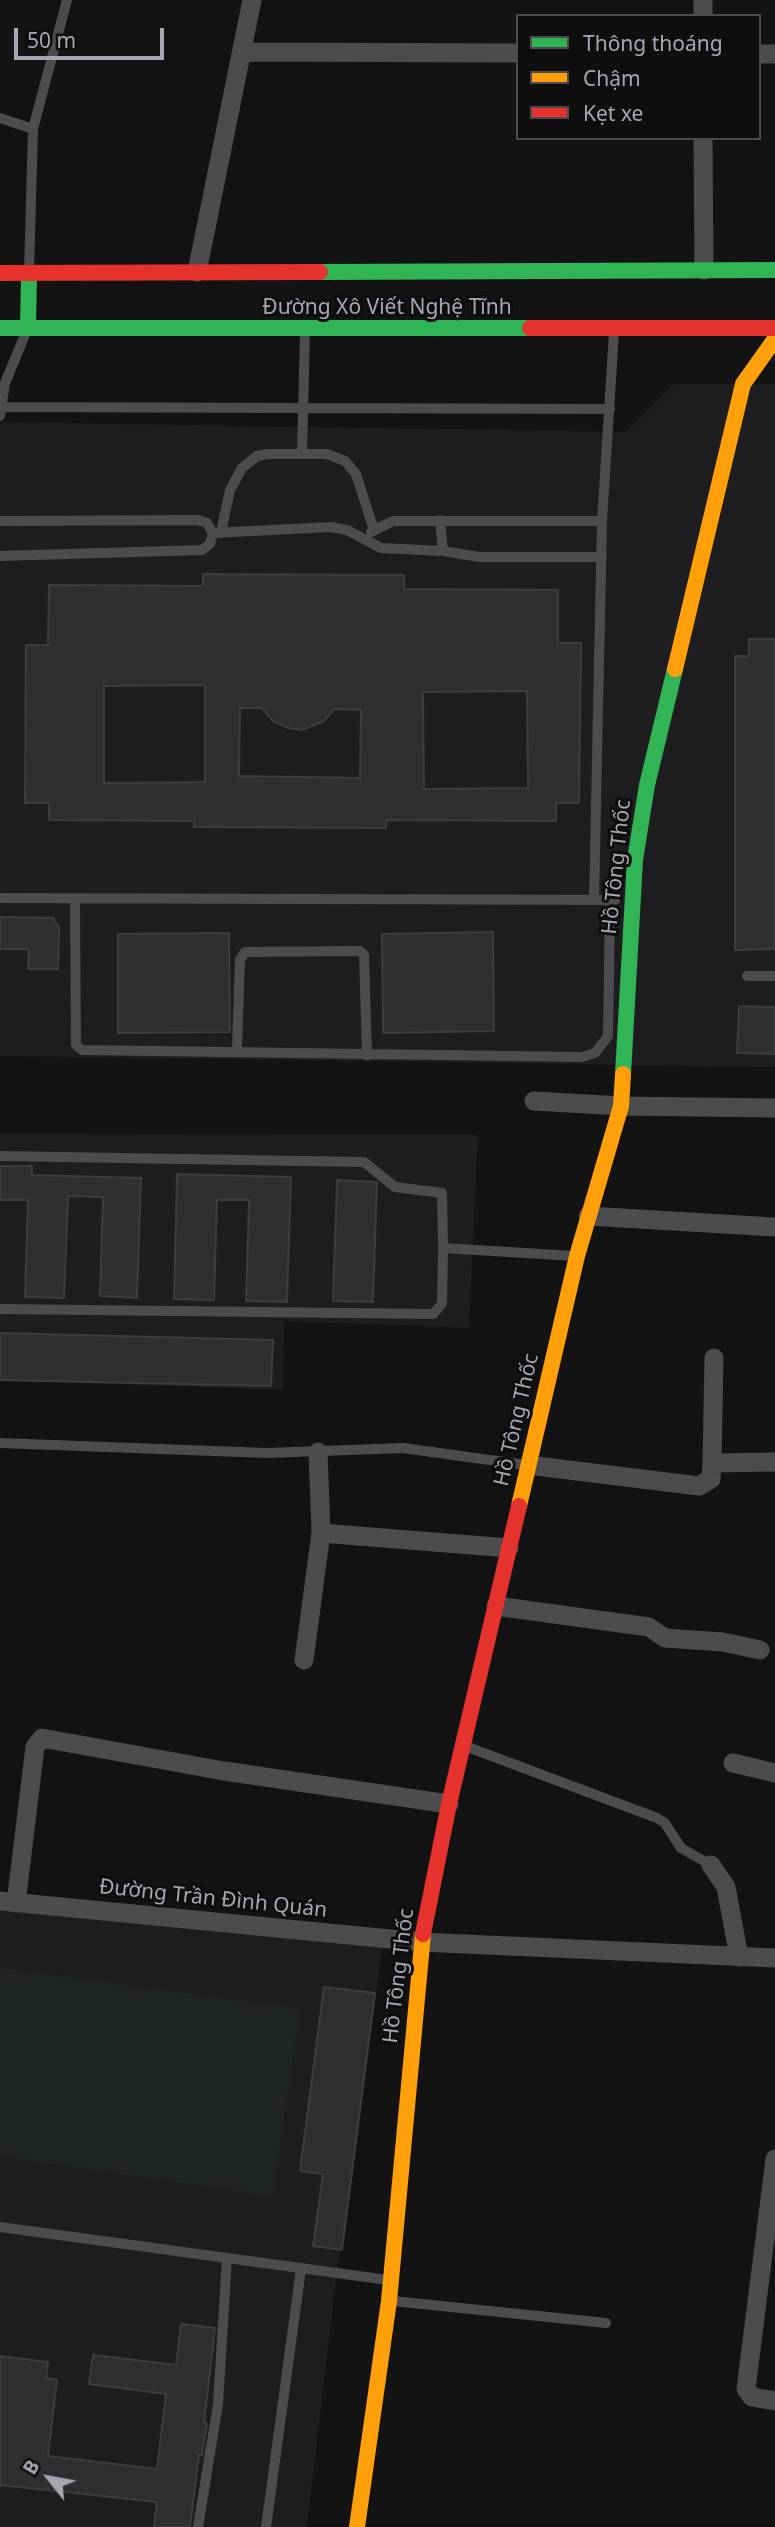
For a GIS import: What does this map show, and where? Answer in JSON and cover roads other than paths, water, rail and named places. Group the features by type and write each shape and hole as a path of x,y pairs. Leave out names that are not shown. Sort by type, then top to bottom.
{"street":[{"path":"197,272 252,0"},
{"path":"242,52 516,53"},
{"path":"703,140 704,270"},
{"name":"Đường Xô Viết Nghệ Tĩnh","path":"0,273 775,270"},
{"path":"28,328 29,273"},
{"name":"Đường Xô Viết Nghệ Tĩnh","path":"0,328 775,328"},
{"name":"Hồ Tông Thốc","path":"357,2527 389,2301 421,1942 449,1804 577,1256 621,1106 632,900 647,785 743,384 775,339"},
{"path":"534,1101 621,1106 775,1108"},
{"path":"588,1216 775,1227"},
{"path":"528,1465 699,1486 711,1479 714,1358"},
{"path":"304,1660 321,1533 318,1452"},
{"path":"712,1463 775,1462"},
{"path":"321,1533 509,1548"},
{"path":"496,1606 649,1627 666,1638 723,1642 760,1650"},
{"path":"8,1902 34,1747 42,1738 224,1771 449,1804"},
{"path":"733,1763 775,1773"},
{"path":"711,1865 726,1887 739,1957"},
{"name":"Đường Trần Đình Quán","path":"8,1902 421,1942 775,1958"},
{"path":"775,2159 746,2389 752,2398 775,2401"}],"lane":[{"path":"29,273 33,129 67,0"},
{"path":"0,118 33,129"},
{"path":"28,328 5,383 1,412 303,407 610,410"},
{"path":"594,900 603,521 614,328"},
{"path":"302,454 305,330"},
{"path":"0,556 202,550 210,544 217,532 230,490 242,468 257,456 267,454 336,456 352,468 374,530"},
{"path":"440,520 443,551"},
{"path":"0,521 201,521 217,532 331,527 347,530 390,550 443,551 479,557 602,557"},
{"path":"362,538 393,521 603,521"},
{"path":"0,898 632,900"},
{"path":"75,900 78,1048 582,1057 595,1053 605,1042 609,1028 610,900"},
{"path":"237,1049 240,960 245,952 360,951 364,956 367,1055"},
{"path":"747,976 775,976"},
{"path":"0,1156 364,1162 395,1186 442,1193 443,1248 442,1304 433,1314 0,1309"},
{"path":"443,1248 577,1256"},
{"path":"0,1443 268,1453 403,1448 528,1465"},
{"path":"464,1745 657,1818 681,1849 711,1865"},
{"path":"0,2227 390,2281"},
{"path":"198,2527 218,2404 227,2258"},
{"path":"266,2527 301,2269"},
{"path":"389,2301 606,2323"}]}
